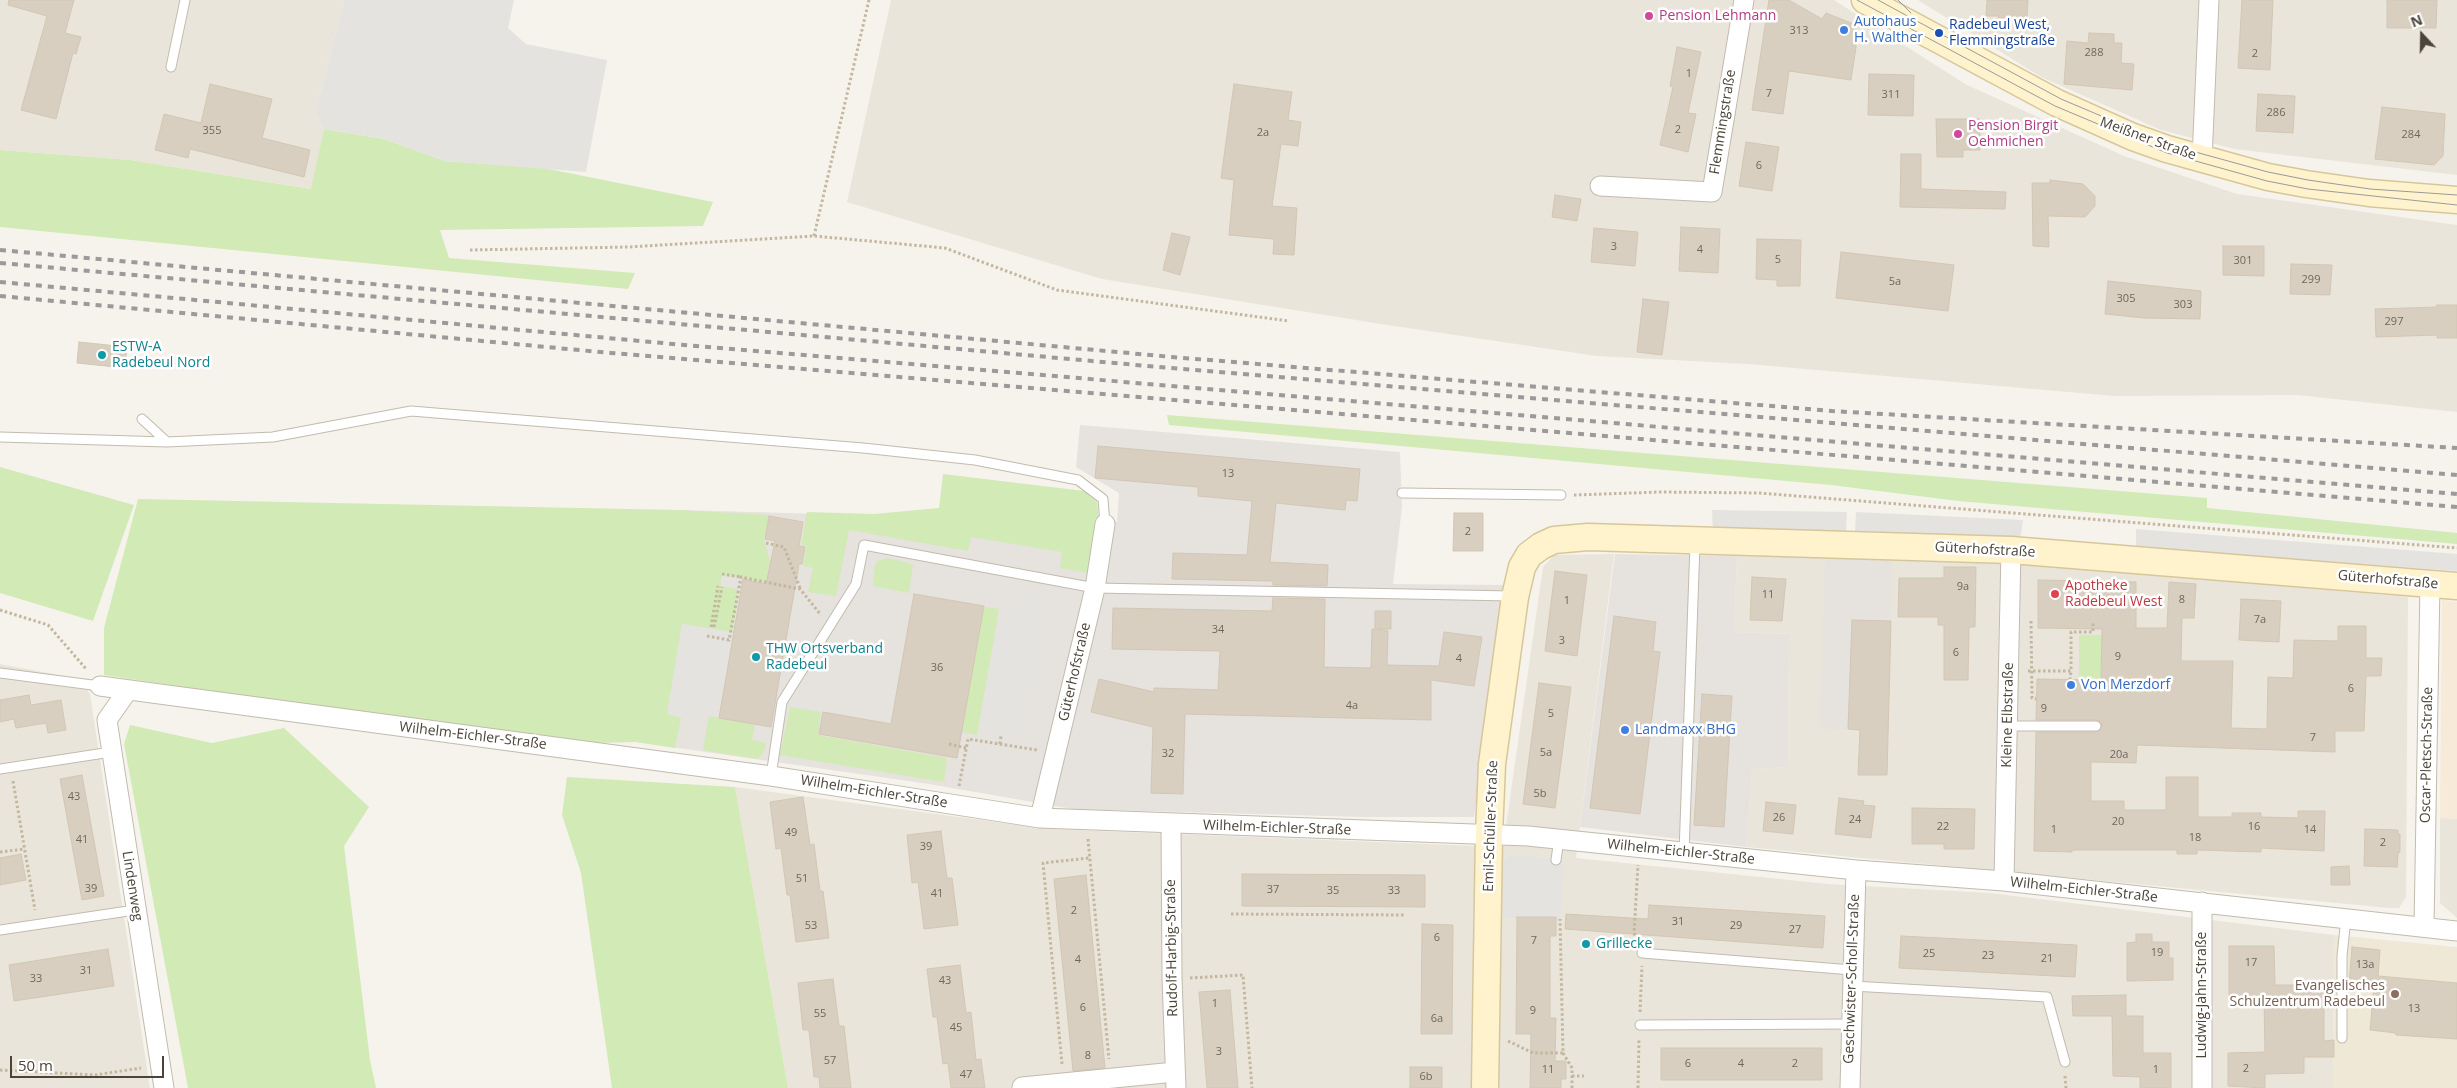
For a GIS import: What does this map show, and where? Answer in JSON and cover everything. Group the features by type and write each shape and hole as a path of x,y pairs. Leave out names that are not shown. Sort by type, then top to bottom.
{"street":[{"name":"Flemmingstraße","path":"1600,186 1712,192 1744,0"},
{"name":"Meißner Straße","path":"1865,0 2057,103 2133,137 2268,177 2369,193 2457,200"},
{"path":"2202,159 2209,0"},
{"name":"Güterhofstraße","path":"1040,818 1095,588 1106,524"},
{"name":"Güterhofstraße","path":"1522,567 1529,555 1541,546 1559,539 1588,537 2011,550 2457,586"},
{"name":"Kleine Elbstraße","path":"2004,881 2011,550"},
{"name":"Emil-Schüller-Straße","path":"1486,1088 1488,834 1492,764 1515,596 1522,567"},
{"name":"Oscar-Pletsch-Straße","path":"2424,926 2430,583"},
{"name":"Wilhelm-Eichler-Straße","path":"100,686 772,776 1040,818 1488,834 1558,839 1856,870 2004,881 2457,931"},
{"name":"Lindenweg","path":"128,690 107,720 164,1088"},
{"name":"Rudolf-Harbig-Straße","path":"1022,1087 1111,1078 1176,1080 1172,978 1171,824"},
{"name":"Geschwister-Scholl-Straße","path":"1850,1088 1856,870"},
{"name":"Ludwig-Jahn-Straße","path":"2202,902 2202,1088"}],"lane":[{"path":"171,67 185,0"},
{"path":"0,437 167,442 274,437 411,411 853,447 975,460 1078,480 1103,499 1106,524"},
{"path":"142,419 167,442"},
{"path":"1402,493 1562,495"},
{"path":"1684,853 1695,540"},
{"path":"772,776 782,702 856,584 864,544 1095,588 1515,596"},
{"path":"0,674 100,686"},
{"path":"2007,726 2096,726"},
{"path":"0,769 111,752"},
{"path":"1556,860 1558,839"},
{"path":"0,930 135,910"},
{"path":"2342,1038 2342,956 2346,918"},
{"path":"1642,953 1852,978 2048,997 2065,1062"},
{"path":"1640,1025 1851,1024"}],"path":[{"path":"814,236 869,0"},
{"path":"470,250 628,247 814,236 945,248 1057,290 1290,321"},
{"path":"1562,495 1660,492 1759,493 2457,548"},
{"path":"766,543 784,547 800,589 830,626"},
{"path":"722,574 800,589"},
{"path":"707,636 729,640 742,578"},
{"path":"712,627 720,587"},
{"path":"0,610 48,625 100,686"},
{"path":"2070,680 2071,632 2093,632 2093,621"},
{"path":"2036,699 2032,698 2031,671 2071,671"},
{"path":"1000,744 1001,736"},
{"path":"956,805 968,739 1055,753"},
{"path":"949,744 966,748"},
{"path":"11,768 37,925"},
{"path":"0,852 24,849"},
{"path":"1063,1082 1042,863 1090,858 1111,1078"},
{"path":"1231,914 1406,914"},
{"path":"1560,918 1563,1053 1572,1068 1572,1088"},
{"path":"1172,978 1243,975 1252,1088"},
{"path":"1503,1040 1533,1053 1563,1053"},
{"path":"0,1070 95,1075 160,1065"},
{"path":"1572,1076 1584,1076"}],"shaded area":[{"path":"0,0 344,0 315,113 324,129 312,189 130,160 0,150"},
{"path":"344,0 514,0 508,28 526,44 607,60 586,172 445,161 384,139 324,129 315,113"},
{"path":"891,0 1834,0 1965,84 2124,156 2237,194 2457,225 2457,412 2297,395 2114,396 1748,364 1597,356 1381,324 1102,279 847,202"},
{"path":"1918,0 2457,0 2457,175 2234,149 2161,130 2041,77"},
{"path":"1080,425 1400,452 1402,507 1393,584 1506,585 1474,817 1364,817 1073,809 929,784 636,742 679,510 1117,522 1119,493 1076,467"},
{"path":"1712,510 1847,512 1846,533 1713,530"},
{"path":"1856,512 2023,520 2020,540 1855,532"},
{"path":"2136,529 2457,554 2457,571 2136,548"},
{"path":"1614,554 1576,858 1828,884 1990,893 2334,935 2333,1088 788,1088 735,787 1048,829 1503,847 1543,567 1554,555"},
{"path":"1615,554 1737,556 1734,632 1789,634 1788,767 1752,769 1746,847 1580,827"},
{"path":"1737,556 1985,560 2408,597 2406,897 2399,908 2389,908 1746,847 1752,769 1788,767 1789,634 1734,632"},
{"path":"1825,557 1892,558 1889,730 1820,729"},
{"path":"1018,590 1052,596 1028,737 979,729 1000,609 1015,611"},
{"path":"2442,600 2457,602 2457,819 2440,818"},
{"path":"682,624 732,632 716,716 708,713 681,717 667,714"},
{"path":"0,664 80,679 90,694 150,1088 0,1088"},
{"path":"2440,818 2457,819 2457,918 2440,903"},
{"path":"1521,855 1564,861 1560,919 1503,918 1501,863 1509,856"},
{"name":"Evangelisches Schulzentrum Radebeul","path":"2334,935 2457,947 2457,1088 2333,1088"}],"green space":[{"path":"324,129 384,139 445,161 544,168 713,202 703,226 440,230 449,258 635,273 628,289 0,227 0,150 130,160 311,189"},
{"path":"1167,415 2207,498 2207,508 2457,533 2457,544 1958,501 1831,485 1169,425"},
{"path":"0,467 134,505 93,621 0,593"},
{"path":"943,474 1084,491 1097,502 1099,520 1089,573 1060,568 1062,552 971,537 968,551 849,530 836,596 808,592 813,568 803,566 807,546 801,545 807,512 874,514 939,508"},
{"path":"138,499 679,510 769,515 764,540 770,561 766,582 722,575 720,586 738,589 733,632 682,624 667,714 681,718 675,748 636,742 593,743 424,723 104,675 104,628"},
{"path":"887,558 913,564 909,593 873,586 875,565 878,561"},
{"path":"984,607 999,609 977,735 962,732"},
{"path":"2079,635 2102,635 2101,680 2079,680"},
{"path":"790,707 821,712 818,735 947,758 944,782 780,755"},
{"path":"709,716 755,725 752,740 766,743 764,752 757,759 703,750"},
{"path":"130,725 212,743 284,728 369,807 344,846 370,1060 376,1088 188,1088 124,744"},
{"path":"567,777 735,787 788,1088 612,1088 581,873 562,815"}],"building":[{"path":"9,0 74,0 65,33 81,37 76,54 73,53 56,119 21,110 47,16 8,5"},
{"path":"1769,0 1789,0 1822,19 1826,13 1856,25 1856,47 1851,80 1789,71 1783,114 1752,110"},
{"path":"1987,0 2028,0 2027,18 1986,16"},
{"path":"2242,0 2273,0 2270,70 2238,68"},
{"path":"2387,0 2437,0 2436,28 2387,28"},
{"path":"2089,33 2114,34 2114,43 2122,43 2121,63 2134,64 2132,90 2064,84 2067,41 2088,43"},
{"path":"1677,47 1701,52 1688,113 1696,114 1688,152 1660,145 1673,87 1670,86"},
{"path":"1869,74 1914,75 1913,116 1868,115"},
{"path":"210,84 272,99 262,138 310,150 304,177 190,149 188,158 155,150 164,114 201,123"},
{"path":"1234,84 1292,92 1288,120 1301,122 1298,146 1281,144 1272,206 1297,208 1294,255 1273,254 1274,239 1229,235 1234,180 1221,178"},
{"path":"2258,94 2295,96 2293,133 2256,131"},
{"path":"2382,107 2445,114 2443,156 2434,165 2375,159"},
{"name":"Pension Birgit Oehmichen","path":"1936,119 1980,119 1980,150 1963,150 1963,157 1937,157"},
{"path":"1746,142 1779,147 1772,191 1739,186"},
{"path":"1901,154 1921,154 1921,189 2006,192 2005,209 1900,207"},
{"path":"2050,180 2083,184 2095,196 2095,206 2085,217 2048,216 2049,247 2033,246 2032,183 2050,183"},
{"path":"1555,195 1581,199 1577,221 1552,217"},
{"path":"1681,227 1720,229 1718,273 1679,271"},
{"path":"1594,228 1638,232 1635,266 1591,262"},
{"path":"1172,233 1190,237 1180,275 1163,270"},
{"path":"1757,239 1801,240 1800,286 1777,286 1777,280 1756,279"},
{"path":"2223,246 2264,246 2264,276 2223,275"},
{"path":"1841,252 1954,265 1948,311 1836,298"},
{"path":"2291,264 2332,265 2330,295 2290,294"},
{"path":"2108,281 2201,291 2200,319 2144,318 2105,314"},
{"path":"1643,299 1669,302 1662,355 1637,352"},
{"path":"2437,305 2457,305 2457,338 2437,338 2437,335 2376,337 2375,309 2437,307"},
{"name":"ESTW-A Radebeul Nord","path":"79,342 127,347 125,368 77,363"},
{"path":"1098,446 1360,469 1357,501 1346,500 1345,510 1276,503 1270,562 1328,565 1327,586 1273,585 1273,581 1172,579 1173,553 1247,555 1252,501 1198,496 1198,487 1095,478"},
{"path":"1454,513 1483,513 1483,551 1453,551"},
{"name":"THW Ortsverband Radebeul","path":"769,516 803,522 799,546 805,547 802,564 799,564 771,727 719,718 743,579 766,584 775,541 765,539"},
{"path":"1944,567 1976,567 1975,627 1969,627 1968,680 1944,680 1944,625 1938,625 1938,617 1898,617 1899,578 1944,578"},
{"path":"1555,571 1587,575 1577,656 1545,651"},
{"path":"1752,577 1786,579 1782,621 1750,620"},
{"path":"2038,580 2136,582 2136,628 2167,628 2169,582 2196,584 2194,618 2182,618 2181,661 2233,661 2231,728 2267,729 2268,677 2293,678 2294,640 2338,641 2338,626 2366,626 2366,658 2382,658 2381,676 2366,676 2364,731 2335,731 2335,752 2137,745 2136,763 2091,762 2091,801 2124,801 2124,810 2166,810 2166,777 2198,777 2198,817 2232,817 2232,813 2261,813 2261,817 2298,818 2298,811 2325,811 2324,851 2261,848 2261,852 2197,850 2197,854 2177,854 2177,850 2034,851 2036,732 2096,732 2102,726 2101,722 2096,720 2036,720 2037,679 2101,680 2102,629 2038,628"},
{"path":"914,594 984,606 957,758 819,734 823,712 891,724"},
{"path":"1273,598 1325,599 1324,667 1371,668 1372,629 1375,629 1375,611 1391,611 1391,629 1377,629 1388,631 1387,665 1439,666 1444,632 1482,637 1474,686 1431,680 1431,720 1185,714 1183,794 1151,793 1153,727 1091,712 1099,679 1154,692 1154,688 1218,690 1220,651 1112,649 1113,608 1272,611"},
{"path":"2241,599 2281,601 2279,642 2239,640"},
{"name":"Landmaxx BHG","path":"1614,616 1656,622 1653,651 1660,652 1640,814 1590,808"},
{"path":"1852,620 1891,621 1887,775 1858,775 1860,730 1848,729"},
{"path":"1539,683 1571,687 1555,808 1523,804"},
{"path":"1702,694 1732,696 1724,827 1694,825"},
{"path":"29,695 31,705 61,700 66,730 48,733 46,723 16,728 14,719 0,722 0,700"},
{"path":"82,775 104,896 82,900 60,779"},
{"path":"803,797 810,845 814,844 820,891 823,891 829,938 796,942 781,848 776,849 770,802"},
{"path":"1839,798 1864,801 1863,805 1875,806 1871,838 1835,834"},
{"path":"1766,802 1796,805 1793,834 1763,831"},
{"path":"1912,808 1975,809 1974,849 1944,849 1944,844 1912,844"},
{"path":"2365,829 2398,830 2398,834 2400,834 2400,852 2398,853 2397,867 2364,866"},
{"path":"941,831 947,878 952,878 958,925 924,929 918,882 912,883 907,835"},
{"path":"21,854 26,880 0,885 0,858"},
{"path":"2349,866 2350,885 2331,885 2331,867"},
{"path":"1242,874 1425,875 1425,907 1242,906"},
{"path":"1086,875 1105,1068 1073,1071 1054,879"},
{"path":"1649,905 1825,916 1823,948 1565,929 1566,914 1648,919"},
{"path":"1517,917 1556,917 1556,936 1550,936 1550,1018 1556,1018 1555,1061 1566,1061 1566,1079 1561,1079 1561,1088 1530,1088 1531,1034 1516,1034"},
{"path":"1422,924 1453,925 1452,1034 1421,1034"},
{"path":"2136,934 2152,934 2152,942 2169,942 2169,958 2173,958 2173,980 2127,981 2127,943 2136,942"},
{"path":"1901,936 2077,945 2075,977 1899,968"},
{"path":"2229,946 2274,946 2275,985 2324,985 2324,1041 2334,1040 2334,1057 2304,1057 2304,1073 2265,1074 2265,1088 2228,1086 2228,1053 2265,1052 2264,998 2229,998"},
{"path":"2352,947 2380,950 2378,976 2457,983 2457,1039 2396,1035 2396,1033 2370,1030 2374,987 2349,985"},
{"path":"108,949 114,986 14,1001 9,965"},
{"path":"960,965 966,1013 971,1012 976,1060 981,1059 985,1088 951,1088 948,1063 943,1064 937,1017 933,1017 927,969"},
{"path":"833,979 839,1026 844,1026 851,1088 820,1088 819,1077 814,1077 809,1030 803,1030 798,983"},
{"path":"1230,990 1238,1088 1207,1088 1199,992"},
{"path":"2126,995 2126,1016 2143,1016 2143,1053 2171,1053 2171,1088 2140,1088 2140,1077 2113,1076 2112,1016 2073,1016 2072,996"},
{"path":"1661,1048 1822,1048 1822,1080 1661,1080"},
{"path":"1410,1067 1442,1067 1442,1088 1410,1088"}],"tram line":[{"path":"1857,0 2055,106 2167,153 2267,181 2308,189 2457,205"},
{"path":"1878,0 2061,99 2170,145 2268,172 2308,180 2370,189 2457,195"},
{"path":"1898,0 1911,13"}],"railway":[{"path":"0,250 1172,357 1832,411 2457,448"},
{"path":"0,263 1170,368 2457,475"},
{"path":"0,282 673,344 2457,494"},
{"path":"0,296 611,353 2457,507"}],"place":[{"name":"Pension Lehmann","path":"1649,16"},
{"name":"Autohaus H. Walther","path":"1844,30"},
{"name":"Radebeul West, Flemmingstraße","path":"1939,33"},
{"name":"Pension Birgit Oehmichen","path":"1958,134"},
{"name":"ESTW-A Radebeul Nord","path":"102,355"},
{"name":"Apotheke Radebeul West","path":"2055,594"},
{"name":"THW Ortsverband Radebeul","path":"756,657"},
{"name":"Von Merzdorf","path":"2071,685"},
{"name":"Landmaxx BHG","path":"1625,730"},
{"name":"Grillecke","path":"1586,944"},
{"name":"Evangelisches Schulzentrum Radebeul","path":"2395,994"}]}
